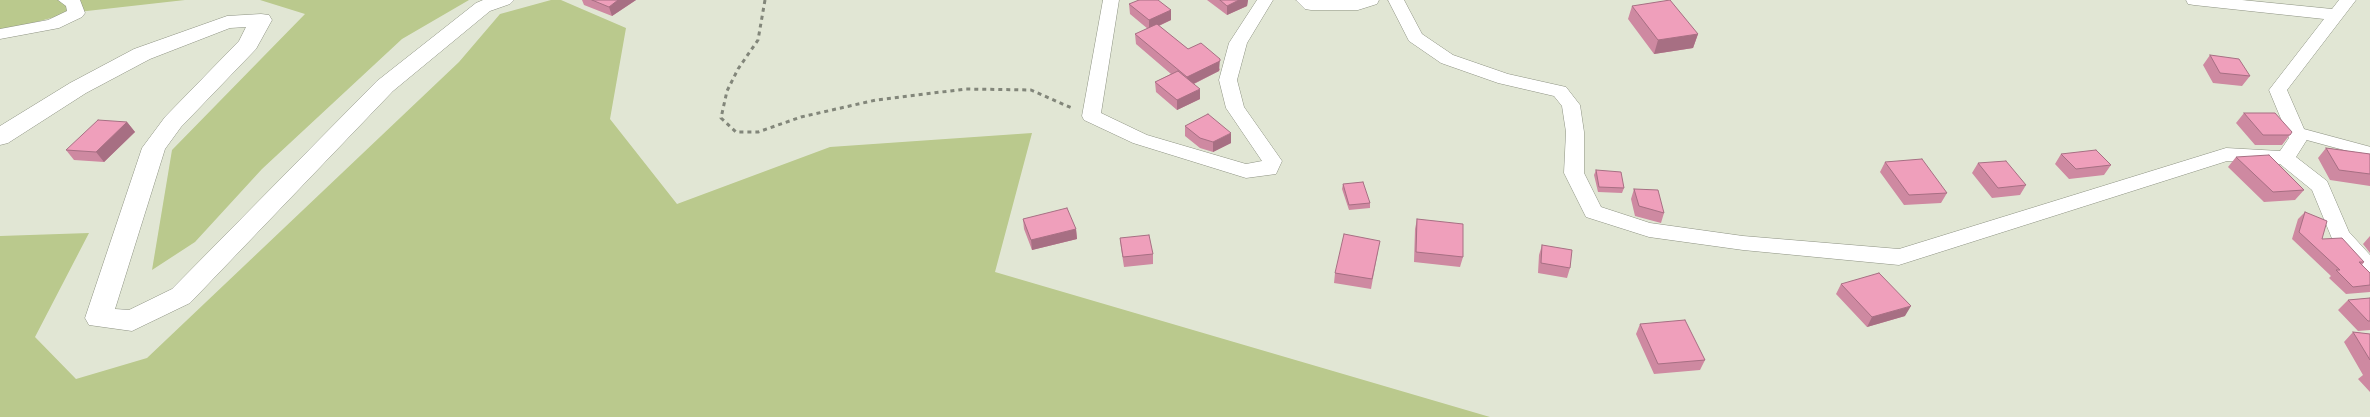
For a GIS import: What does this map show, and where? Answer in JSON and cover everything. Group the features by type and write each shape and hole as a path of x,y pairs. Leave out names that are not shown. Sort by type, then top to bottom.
{"street":[{"path":"0,34 53,24 76,13 74,2 66,0"},
{"path":"0,137 78,88 142,54 227,22 261,20 248,44 173,122 154,148 99,318 132,321 181,296 385,86 483,7 503,0"},
{"path":"1111,0 1091,116 1140,139 1246,172 1269,169 1272,161 1235,108 1228,80 1238,43 1265,0"},
{"path":"1304,0 1311,4 1358,5 1371,0"},
{"path":"1396,0 1415,37 1448,59 1504,79 1560,91 1571,105 1574,132 1574,173 1593,212 1649,230 1743,243 1899,257 2226,154 2285,158 2320,186 2340,236 2370,268"},
{"path":"2194,0 2336,16"},
{"path":"2285,158 2299,138 2278,90 2348,0"}],"lane":[{"path":"2296,132 2370,152"}],"path":[{"path":"764,0 765,8 758,40 738,69 727,91 721,118 736,132 758,132 801,117 876,100 966,89 1031,90 1091,116"}],"green space":[{"path":"0,0 185,0 69,13 0,32"},
{"path":"260,0 469,0 402,39 262,169 195,242 152,270 172,150 305,14"},
{"path":"551,0 561,0 626,28 610,119 677,204 830,147 1032,133 995,272 1490,417 0,417 0,236 89,233 35,337 76,379 147,358 459,62 500,14"}],"building":[{"path":"592,0 618,0 609,7"},
{"path":"1139,0 1158,0 1171,10 1149,20 1129,4"},
{"path":"1220,0 1239,0 1227,6"},
{"path":"1670,0 1698,34 1658,40 1632,6"},
{"path":"1157,24 1188,49 1201,43 1220,61 1187,77 1135,34"},
{"path":"2210,55 2239,59 2250,76 2220,73"},
{"path":"1178,71 1200,89 1177,100 1155,82"},
{"path":"2244,113 2275,113 2292,132 2290,135 2263,135"},
{"path":"1208,114 1231,133 1213,142 1200,138 1185,126"},
{"path":"98,120 127,122 96,152 66,150"},
{"path":"2326,148 2370,154 2370,174 2339,170"},
{"path":"2096,150 2111,165 2076,169 2061,154"},
{"path":"2269,155 2304,190 2273,192 2236,157"},
{"path":"1922,159 1947,193 1909,195 1885,162"},
{"path":"2006,161 2026,185 1998,188 1978,163"},
{"path":"1596,170 1621,172 1624,188 1599,187"},
{"path":"1363,182 1370,203 1349,205 1343,184"},
{"path":"1634,189 1658,190 1664,213 1639,206"},
{"path":"1067,208 1076,229 1031,240 1023,219"},
{"path":"2305,212 2327,221 2322,239 2342,238 2364,262 2359,262 2370,273 2370,285 2353,287 2336,270 2340,270 2299,232"},
{"path":"1417,219 1463,224 1463,257 1416,252"},
{"path":"1344,234 1380,241 1372,279 1335,273"},
{"path":"1149,235 1153,254 1123,257 1120,238"},
{"path":"1542,245 1572,250 1570,268 1541,263"},
{"path":"1879,273 1911,306 1872,317 1841,284"},
{"path":"2370,298 2370,321 2368,321 2348,300"},
{"path":"1685,320 1705,360 1658,364 1640,324"},
{"path":"2353,332 2370,334 2370,360"}]}
